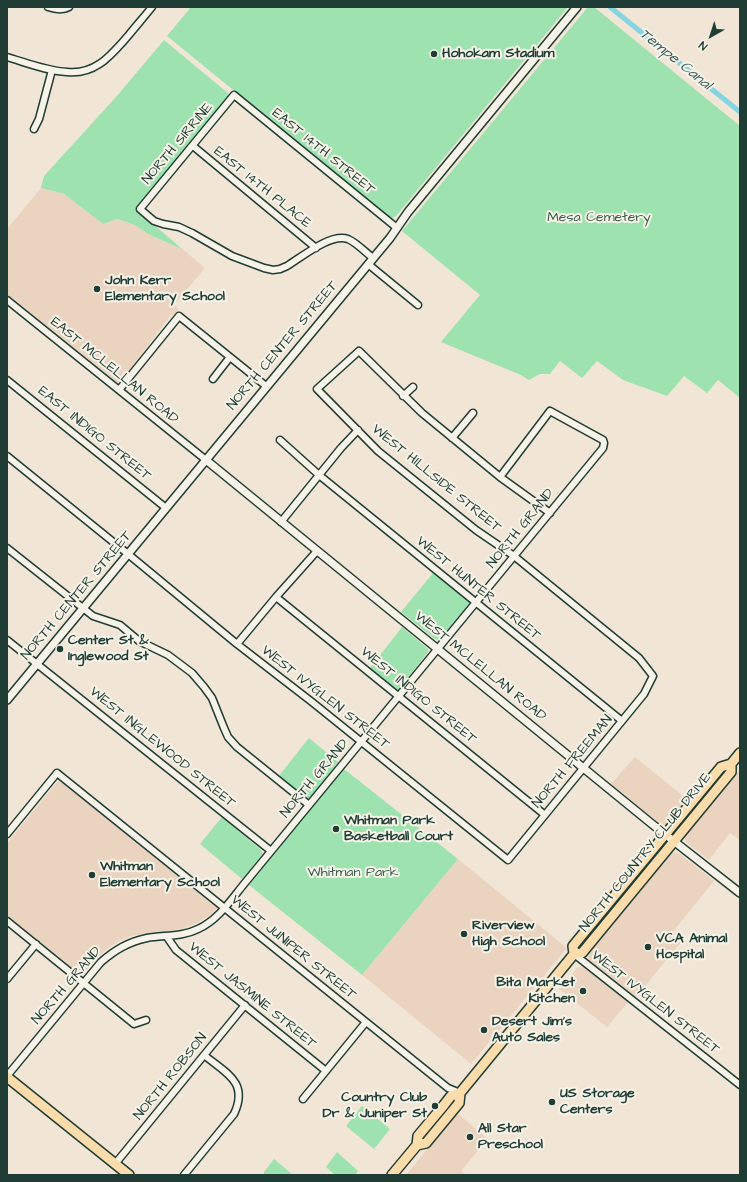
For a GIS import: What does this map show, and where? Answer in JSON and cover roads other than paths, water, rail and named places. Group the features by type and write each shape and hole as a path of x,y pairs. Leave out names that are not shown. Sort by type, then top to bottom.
{"main road":[{"name":"NORTH COUNTRY CLUB DRIVE","path":"392,1175 417,1145 418,1136 451,1096 460,1094 574,954 574,946 721,768 731,764 740,753"},
{"name":"NORTH COUNTRY CLUB DRIVE","path":"574,954 582,953 731,772 731,764"},
{"path":"7,1076 129,1175"}],"street":[{"path":"48,7 55,9 67,8"},
{"path":"7,57 52,70 68,72 82,71 101,63 112,55 152,7"},
{"name":"NORTH CENTER STREET","path":"7,700 370,261 408,212 577,7"},
{"path":"34,129 39,119 52,70"},
{"name":"EAST 14TH STREET","path":"234,95 397,228"},
{"name":"NORTH SIRRINE","path":"234,95 140,209 154,221 179,227 232,256 273,270 287,266 316,248"},
{"name":"EAST 14TH PLACE","path":"193,146 316,248"},
{"path":"316,248 328,240 337,238 348,239 354,243 370,261 418,305"},
{"name":"EAST MCLELLAN ROAD","path":"7,300 206,460"},
{"path":"118,390 179,316 266,386"},
{"name":"WEST HILLSIDE STREET","path":"403,396 358,351 317,389 378,451 476,530 514,556 639,658 653,676"},
{"path":"213,379 230,357"},
{"name":"EAST INDIGO STREET","path":"7,380 166,508"},
{"path":"413,387 403,396 500,477 550,513"},
{"name":"NORTH GRAND","path":"7,1076 101,962 111,953 133,942 148,938 183,935 199,929 214,919 438,650 603,448 603,440 550,411 500,477"},
{"path":"452,438 473,413"},
{"path":"281,522 341,448 358,430"},
{"name":"WEST HUNTER STREET","path":"280,440 319,476 622,721"},
{"name":"WEST IVYGLEN STREET","path":"7,456 237,644 362,742 508,860"},
{"name":"WEST MCLELLAN ROAD","path":"206,460 666,835 740,893"},
{"path":"7,548 93,616 120,625 139,641 168,655 192,674 212,698 224,728 237,747 309,805"},
{"path":"237,644 317,551"},
{"name":"WEST INDIGO STREET","path":"276,597 545,815"},
{"name":"WEST INGLEWOOD STREET","path":"7,640 271,851"},
{"name":"NORTH FREEMAN","path":"508,860 644,694 653,676"},
{"name":"WEST JUNIPER STREET","path":"8,832 58,773 448,1088 460,1094"},
{"path":"7,921 134,1024 146,1020"},
{"name":"WEST JASMINE STREET","path":"167,937 176,950 326,1071"},
{"path":"7,978 36,944"},
{"name":"WEST IVYGLEN STREET","path":"574,954 740,1085"},
{"name":"NORTH ROBSON","path":"115,1164 245,1005"},
{"path":"302,1099 366,1022"},
{"path":"184,1175 234,1114 239,1103 239,1092 236,1082 204,1055"}],"waterway":[{"name":"Tempe Canal","path":"610,7 740,112"}],"place":[{"name":"Hohokam Stadium","path":"434,54"},
{"name":"John Kerr Elementary School","path":"97,289"},
{"name":"Center St & Inglewood St","path":"60,649"},
{"name":"Whitman Park Basketball Court","path":"336,829"},
{"name":"Whitman Elementary School","path":"92,875"},
{"name":"Riverview High School","path":"464,934"},
{"name":"VCA Animal Hospital","path":"648,947"},
{"name":"Bita Market Kitchen","path":"583,991"},
{"name":"Desert Jim's Auto Sales","path":"484,1030"},
{"name":"US Storage Centers","path":"552,1102"},
{"name":"Country Club Dr & Juniper St","path":"435,1106"},
{"name":"All Star Preschool","path":"470,1137"}],"park label":[{"name":"Mesa Cemetery","path":"599,218"},
{"name":"Whitman Park","path":"353,873"}]}
